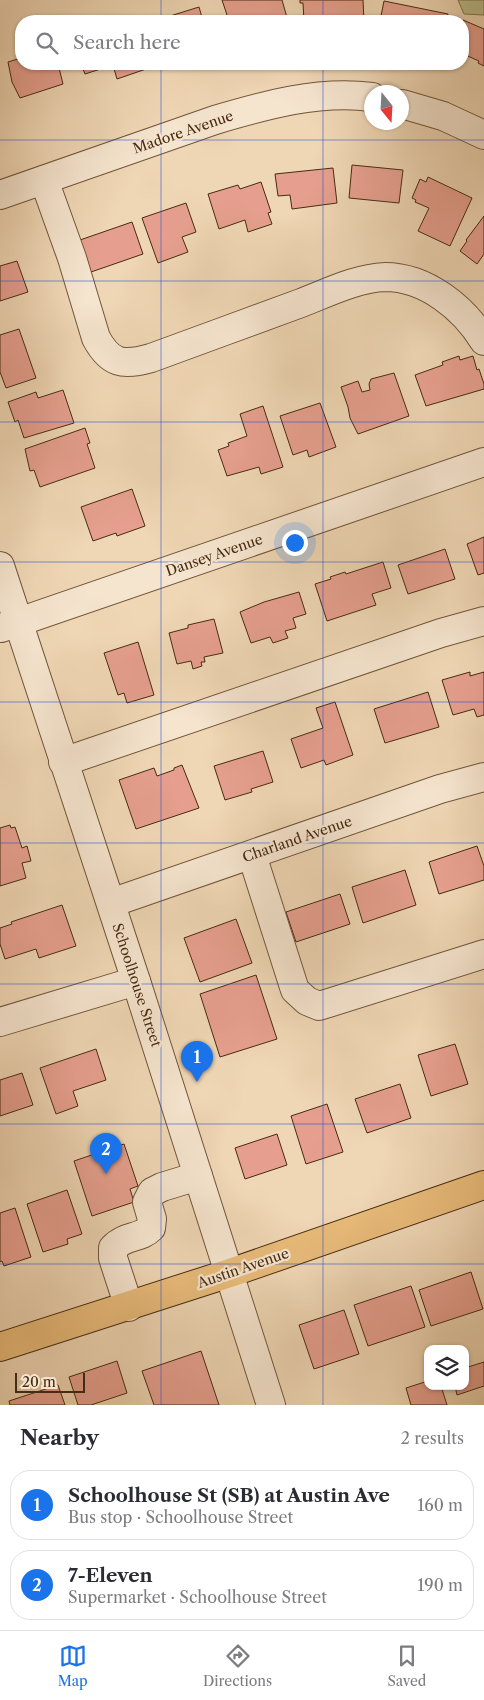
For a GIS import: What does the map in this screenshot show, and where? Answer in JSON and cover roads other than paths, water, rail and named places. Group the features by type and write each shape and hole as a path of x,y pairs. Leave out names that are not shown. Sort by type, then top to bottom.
{"main road":[{"name":"Austin Avenue","path":"0,1347 129,1307 484,1185"}],"street":[{"name":"Madore Avenue","path":"0,195 215,120 250,110 281,102 313,97 364,97"},
{"path":"409,106 443,116 484,135"},
{"path":"44,180 72,258 96,338 110,358 124,362 138,362 346,286 384,277 419,284 436,292 452,304 484,341"},
{"name":"Dansey Avenue","path":"9,625 484,462"},
{"name":"Schoolhouse Street","path":"0,566 9,625 63,762 111,903 271,1405"},
{"path":"63,762 484,621"},
{"name":"Charland Avenue","path":"111,903 440,789 484,777"},
{"path":"252,855 295,990 307,1001 320,1006 484,954"},
{"path":"0,1022 136,981"},
{"path":"129,1307 113,1258 113,1248 119,1241 146,1233 152,1228 152,1219 147,1202 152,1192 198,1176"}],"place":[{"name":"Schoolhouse St (SB) at Austin Ave","path":"197,1082"},
{"name":"7-Eleven","path":"106,1174"}]}
